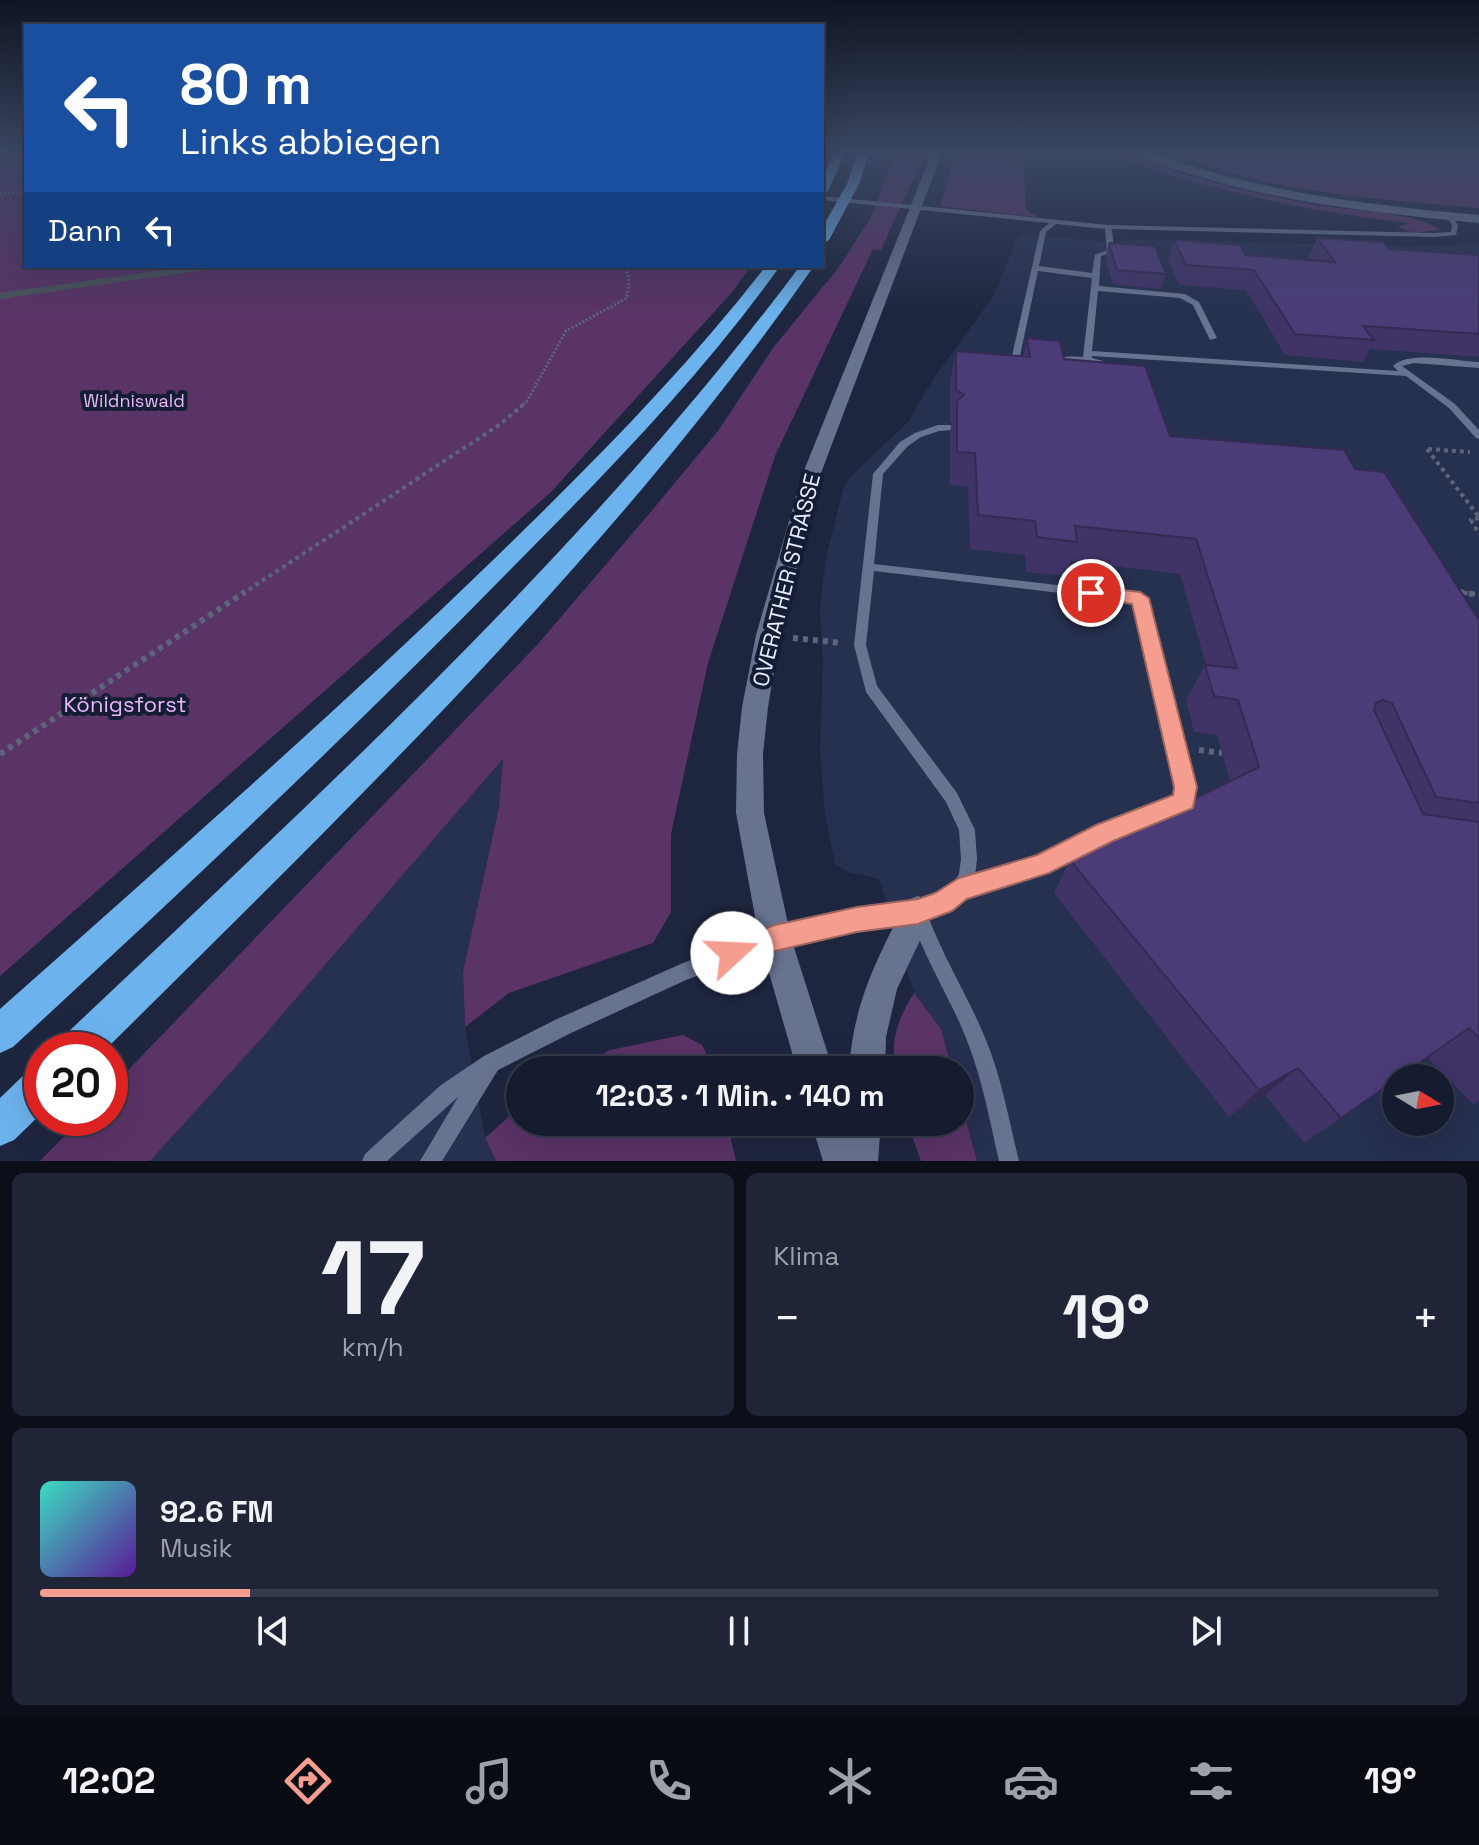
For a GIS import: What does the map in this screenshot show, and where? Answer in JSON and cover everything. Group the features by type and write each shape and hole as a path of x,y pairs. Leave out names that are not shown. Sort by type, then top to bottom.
{"highway":[{"path":"824,236 840,207"},
{"path":"0,1034 256,801 460,608 654,409 771,268"},
{"path":"96,1032 517,614 640,479 726,376 806,268"},
{"path":"0,1126 24,1103"}],"main road":[{"name":"OVERATHER STRASSE","path":"811,1056 775,938 750,813 753,723 768,635 812,473 916,207"},
{"path":"1373,207 1479,219"},
{"path":"868,1056 881,986 918,911"},
{"path":"834,1136 842,1161"},
{"path":"859,1161 861,1136"}],"lane":[{"path":"908,207 1108,227 1434,235 1454,234 1451,217"},
{"path":"1037,365 1018,361 1016,356 1043,231 1053,223"},
{"path":"1087,361 1098,255 1111,251 1108,227"},
{"path":"1035,268 1095,276"},
{"path":"1094,288 1182,296 1196,304 1213,338"},
{"path":"1479,365 1414,360 1401,362 1397,366 1452,406 1479,436"},
{"path":"1087,361 1135,365"},
{"path":"1049,363 1087,361 1405,374"},
{"path":"950,428 928,431 904,444 878,474 860,645 862,664 871,688 952,798 967,830 967,875 959,890"},
{"path":"372,1161 448,1092 491,1063 683,972 775,938 857,920 918,911 943,903 959,890 1008,872 1041,865 1105,833 1184,801 1186,787 1140,598 869,567"},
{"path":"918,911 932,956 958,999 978,1044 1009,1161"},
{"path":"430,1161 491,1063"},
{"path":"383,1161 398,1137"}],"path":[{"path":"0,754 499,425 527,401 566,331 627,298 629,277 625,268"},
{"path":"1479,452 1427,449 1479,518 1471,520 1479,534"},
{"path":"1452,592 1479,595"},
{"path":"768,635 860,645"}],"shaded area":[{"path":"1019,234 1119,243 1119,239 1412,247 1479,244 1479,1161 977,1161 970,1136 974,1136 974,1056 948,1056 941,1029 914,993 879,879 848,872 835,864 825,815 820,749 823,663 820,608 826,558 843,489 851,476 908,422 932,381 994,295"},
{"path":"504,758 499,807 463,972 465,1027 485,1138 496,1161 150,1161 262,1038"}],"green space":[{"path":"0,207 24,207 24,268 750,268 733,291 551,492 0,976"},
{"path":"875,207 900,207 881,250 873,249 775,456 708,663 671,834 671,912 653,943 509,993 465,1027 463,972 499,807 503,759 262,1038 150,1161 40,1161 64,1136 128,1136 128,1070 537,645 718,431 773,348 839,267"},
{"path":"950,207 1026,207 1040,218"},
{"path":"1304,207 1333,207 1400,216 1431,224 1440,230 1414,233 1397,227 1410,223"},
{"path":"914,993 941,1029 948,1056 894,1056 897,1030"},
{"path":"683,1035 702,1045 707,1056 600,1056 610,1050"},
{"path":"506,1119 506,1136 730,1136 736,1161 496,1161 485,1138"},
{"path":"912,1136 970,1136 977,1161 921,1161"}],"building":[{"path":"1317,238 1383,242 1389,249 1479,255 1479,334 1363,326 1374,340 1295,334 1254,270 1186,265 1174,240 1240,245 1246,255 1335,262"},
{"path":"1110,243 1155,246 1166,274 1117,270"},
{"path":"1027,338 1060,341 1064,359 1145,366 1170,436 1344,450 1355,469 1384,472 1479,620 1479,803 1436,797 1392,703 1383,700 1376,703 1374,710 1423,814 1479,822 1479,1038 1469,1028 1418,1064 1382,1064 1382,1089 1341,1118 1298,1068 1259,1090 1070,860 1259,767 1238,700 1214,696 1205,665 1237,668 1196,539 1075,526 1077,542 1037,537 1035,521 978,515 975,453 957,452 957,401 964,395 956,390 956,351 1030,357"}],"waterway":[{"path":"0,296 198,268"}],"route":[{"path":"732,953 775,938 857,920 918,911 943,903 959,890 1008,872 1041,865 1105,833 1184,801 1186,787 1140,598 1091,593"}],"park label":[{"name":"Wildniswald","path":"134,400"},
{"name":"Königsforst","path":"125,704"}]}
